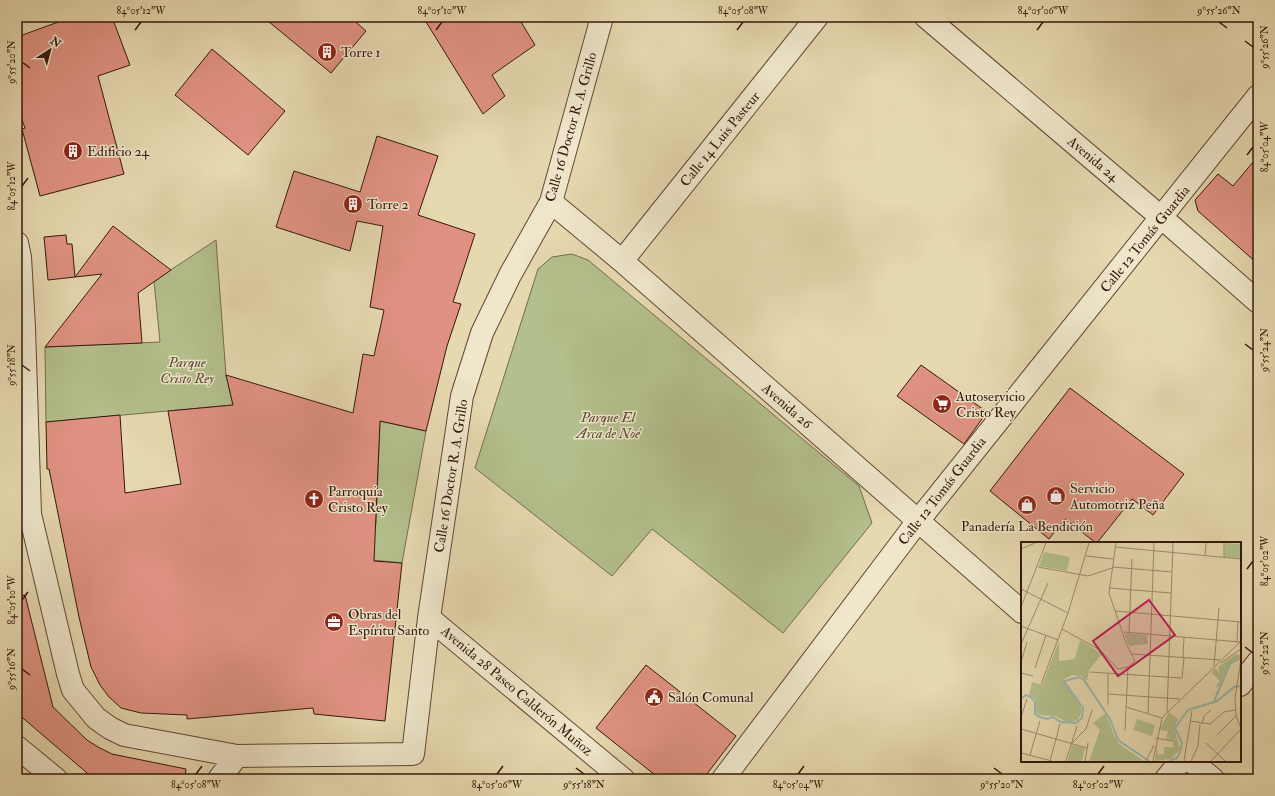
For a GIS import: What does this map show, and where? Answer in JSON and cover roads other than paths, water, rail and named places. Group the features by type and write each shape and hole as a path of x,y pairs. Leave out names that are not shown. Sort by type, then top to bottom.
{"street":[{"name":"Calle 16 Doctor R. A. Grillo","path":"237,756 413,754 429,618 462,396 482,333 510,276 551,202 602,17"},
{"name":"Calle 14 Luis Pasteur","path":"622,261 817,17"},
{"name":"Avenida 24","path":"926,17 1162,218 1258,302"},
{"name":"Calle 12 Tomás Guardia","path":"723,779 918,521 1162,218 1258,96"},
{"name":"Avenida 26","path":"551,202 622,261 1021,611"},
{"path":"17,243 20,257 24,328 30,514 73,690 96,718 110,728 124,735 237,756 219,779"},
{"name":"Avenida 28 Paseo Calderón Muñoz","path":"429,618 623,779"},
{"path":"1241,684 1258,662"},
{"path":"17,747 56,779"},
{"path":"1166,779 1179,762"},
{"path":"1193,762 1213,779"}],"place":[{"name":"Torre 1","path":"327,52"},
{"name":"Edificio 24","path":"73,151"},
{"name":"Torre 2","path":"353,204"},
{"name":"Autoservicio Cristo Rey","path":"942,404"},
{"name":"Servicio Automotriz Peña","path":"1056,496"},
{"name":"Parroquia Cristo Rey","path":"314,499"},
{"name":"Panadería La Bendición","path":"1027,505"},
{"name":"Obras del Espíritu Santo","path":"334,622"},
{"name":"Salón Comunal","path":"654,697"}],"park label":[{"name":"Parque Cristo Rey","path":"187,370"},
{"name":"Parque El Arca de Noé","path":"608,426"}]}
